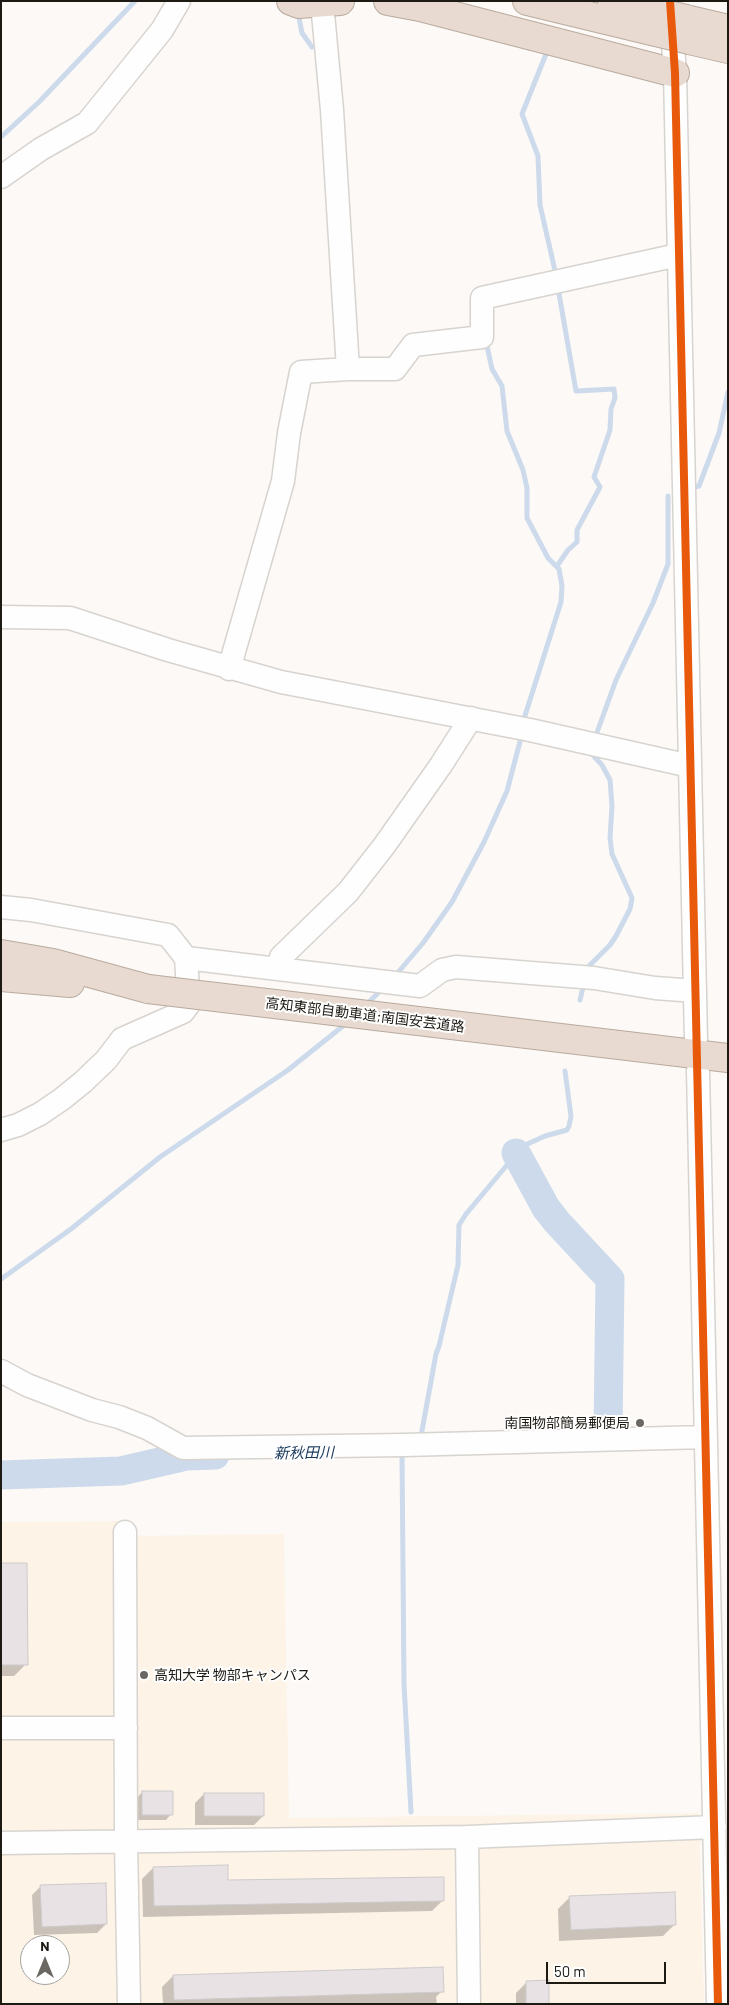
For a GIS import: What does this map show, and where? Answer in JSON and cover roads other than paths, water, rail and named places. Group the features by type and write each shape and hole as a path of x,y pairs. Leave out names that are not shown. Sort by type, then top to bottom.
{"highway":[{"path":"291,1 299,4 331,2"},
{"path":"388,1 420,7 676,73"},
{"path":"527,1 728,29"},
{"path":"612,1 669,20 728,49"},
{"path":"1,954 53,963 148,989"},
{"name":"高知東部自動車道;南国安芸道路","path":"1,977 148,989 728,1058"}],"street":[{"path":"1,177 41,149 87,123 162,30 179,1"},
{"path":"331,2 332,110 348,369"},
{"path":"669,20 676,73 678,255 696,1040"},
{"path":"229,669 283,481 288,433 301,372 395,369 413,345 482,337 482,298 678,255"},
{"path":"1,617 70,618 229,669 280,682 471,718 690,766"},
{"path":"279,969 281,957 348,892 384,846 441,765 471,718"},
{"path":"1,907 31,910 168,935 186,958 189,1004 183,1012 122,1039 106,1060 83,1082 40,1114 18,1125 1,1130"},
{"path":"186,958 420,986 442,970 456,967 594,978 656,988 695,991"},
{"path":"698,1070 718,2004"},
{"path":"1,1371 27,1385 92,1410 119,1417 147,1428 183,1448 404,1445 705,1437"},
{"path":"126,1532 126,1842 129,2004"},
{"path":"1,1728 126,1728"},
{"path":"1,1843 467,1837 714,1827"},
{"path":"467,1837 469,2004"}],"waterway":[{"path":"1,137 39,102 135,1"},
{"path":"299,18 302,33 312,47"},
{"path":"546,54 522,114 538,156 540,205 556,275"},
{"path":"557,566 568,550 577,542 577,530 600,487 594,477 610,430 611,409 615,398 614,389 576,391 558,288"},
{"path":"487,346 492,369 502,386 507,431 523,470 527,488 527,518 548,558 559,569 562,586 561,602 523,722"},
{"path":"695,487 699,486 719,433 728,392"},
{"path":"595,738 616,680 653,603 668,564 668,496"},
{"path":"395,976 423,943 452,902 484,842 507,791 522,734"},
{"path":"587,972 589,966 610,945 616,936 630,909 632,898 612,854 610,838 612,806 610,780 602,765 590,752"},
{"path":"580,1000 584,983"},
{"path":"365,1006 382,989"},
{"path":"1,1279 71,1229 160,1157 288,1070 348,1022"},
{"path":"421,1436 436,1354 458,1265 459,1225 523,1146 545,1136 567,1130 571,1116 565,1071"},
{"name":"新秋田川","path":"516,1153 546,1208 610,1279 608,1432"},
{"path":"402,1452 404,1684 411,1812"},
{"name":"新秋田川","path":"1,1475 121,1471 186,1456 215,1455"}],"place":[{"name":"南国物部簡易郵便局","path":"640,1423"},
{"name":"高知大学 物部キャンパス","path":"144,1675"}]}
